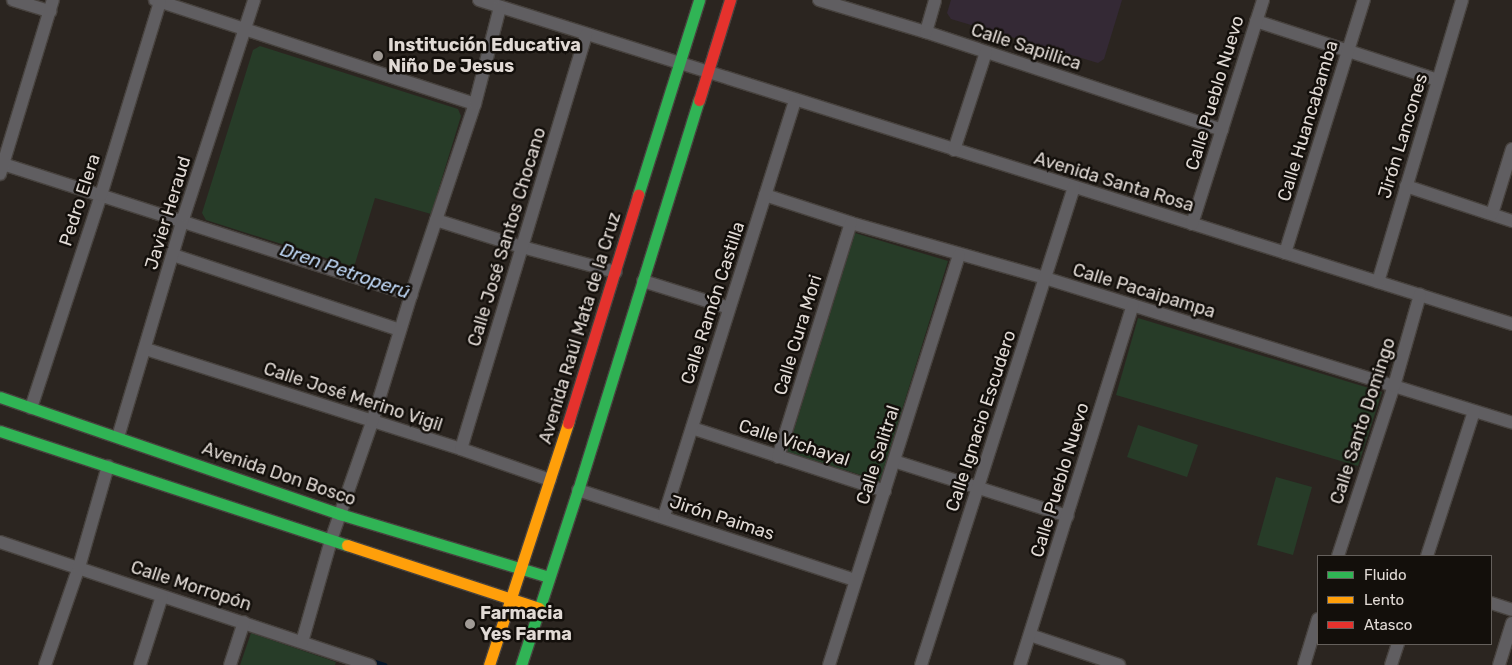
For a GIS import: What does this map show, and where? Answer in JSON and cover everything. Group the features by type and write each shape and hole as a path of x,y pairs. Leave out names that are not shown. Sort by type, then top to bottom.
{"main road":[{"name":"Avenida Raúl Mata de la Cruz","path":"489,665 522,569 616,272 699,0"},
{"path":"521,665 578,490 730,0"},
{"name":"Avenida Don Bosco","path":"0,398 340,514 549,577"},
{"path":"0,431 330,540 511,597 539,608"}],"street":[{"path":"14,0 51,6 2,169 101,195 411,295"},
{"name":"Javier Heraud","path":"118,437 183,222 254,0"},
{"name":"Avenida Santa Rosa","path":"479,0 1512,324"},
{"path":"926,32 935,0"},
{"name":"Calle Pueblo Nuevo","path":"1192,224 1263,0"},
{"name":"Calle Huancabamba","path":"1285,253 1364,0"},
{"name":"Jirón Lancones","path":"1378,282 1462,0"},
{"path":"157,1 475,104"},
{"name":"Pedro Elera","path":"31,408 101,195 157,1"},
{"name":"Calle Sapillica","path":"824,1 926,32 1222,130"},
{"path":"302,642 330,540 372,422 411,295 475,104 500,7"},
{"path":"1256,21 1438,80"},
{"name":"Calle José Santos Chocano","path":"461,449 586,34"},
{"path":"954,150 986,52"},
{"name":"Calle Ramón Castilla","path":"664,516 795,100"},
{"path":"1492,214 1512,149"},
{"path":"1406,186 1512,220"},
{"name":"Calle Ignacio Escudero","path":"921,665 1074,187"},
{"name":"Calle Pacaipampa","path":"765,195 851,224 1045,278 1512,423"},
{"path":"436,220 522,247 616,272"},
{"name":"Calle Cura Mori","path":"778,457 851,224"},
{"path":"173,255 400,330"},
{"name":"Calle Salitral","path":"829,665 959,255"},
{"path":"643,280 729,308"},
{"name":"Calle Santo Domingo","path":"1339,555 1394,386 1420,295"},
{"name":"Calle Pueblo Nuevo","path":"1020,665 1134,306"},
{"name":"Calle José Merino Vigil","path":"146,349 461,449 550,480"},
{"path":"1427,555 1474,411"},
{"name":"Calle Vichayal","path":"692,428 885,491"},
{"path":"894,461 1067,516"},
{"path":"45,665 78,567 108,466"},
{"name":"Jirón Paimas","path":"578,490 664,516 855,580"},
{"name":"Calle Morropón","path":"0,542 370,665"},
{"path":"140,665 162,596"},
{"path":"1492,603 1512,610"},
{"path":"230,665 244,622"},
{"path":"1304,665 1317,622"},
{"path":"1499,665 1512,623"},
{"path":"1030,636 1120,665"},
{"path":"1392,665 1398,645"}],"shaded area":[{"path":"951,0 1122,0 1104,59 1098,63 951,19 947,13"}],"green space":[{"path":"260,46 458,109 461,116 431,214 375,198 354,267 206,220 202,213 253,50"},
{"path":"855,233 948,261 880,481 787,452"},
{"path":"1138,318 1382,392 1358,466 1116,395"},
{"path":"1138,425 1198,445 1187,477 1127,457"},
{"path":"1276,477 1312,487 1293,555 1257,545"},
{"path":"251,633 336,662 335,665 240,665"}],"waterway":[{"name":"Dren Petroperú","path":"372,661 385,665"}],"traffic: fast":[{"path":"638,195 699,0"},
{"path":"521,665 578,490 699,100"},
{"path":"0,397 340,514 549,577"},
{"path":"0,431 347,545"}],"traffic: slow":[{"path":"489,665 568,423"},
{"path":"347,545 539,608"}],"traffic: jam":[{"path":"699,100 730,0"},
{"path":"568,423 638,195"}],"place":[{"name":"Institución Educativa Niño De Jesus","path":"378,56"},
{"name":"Farmacia Yes Farma","path":"470,624"}]}
